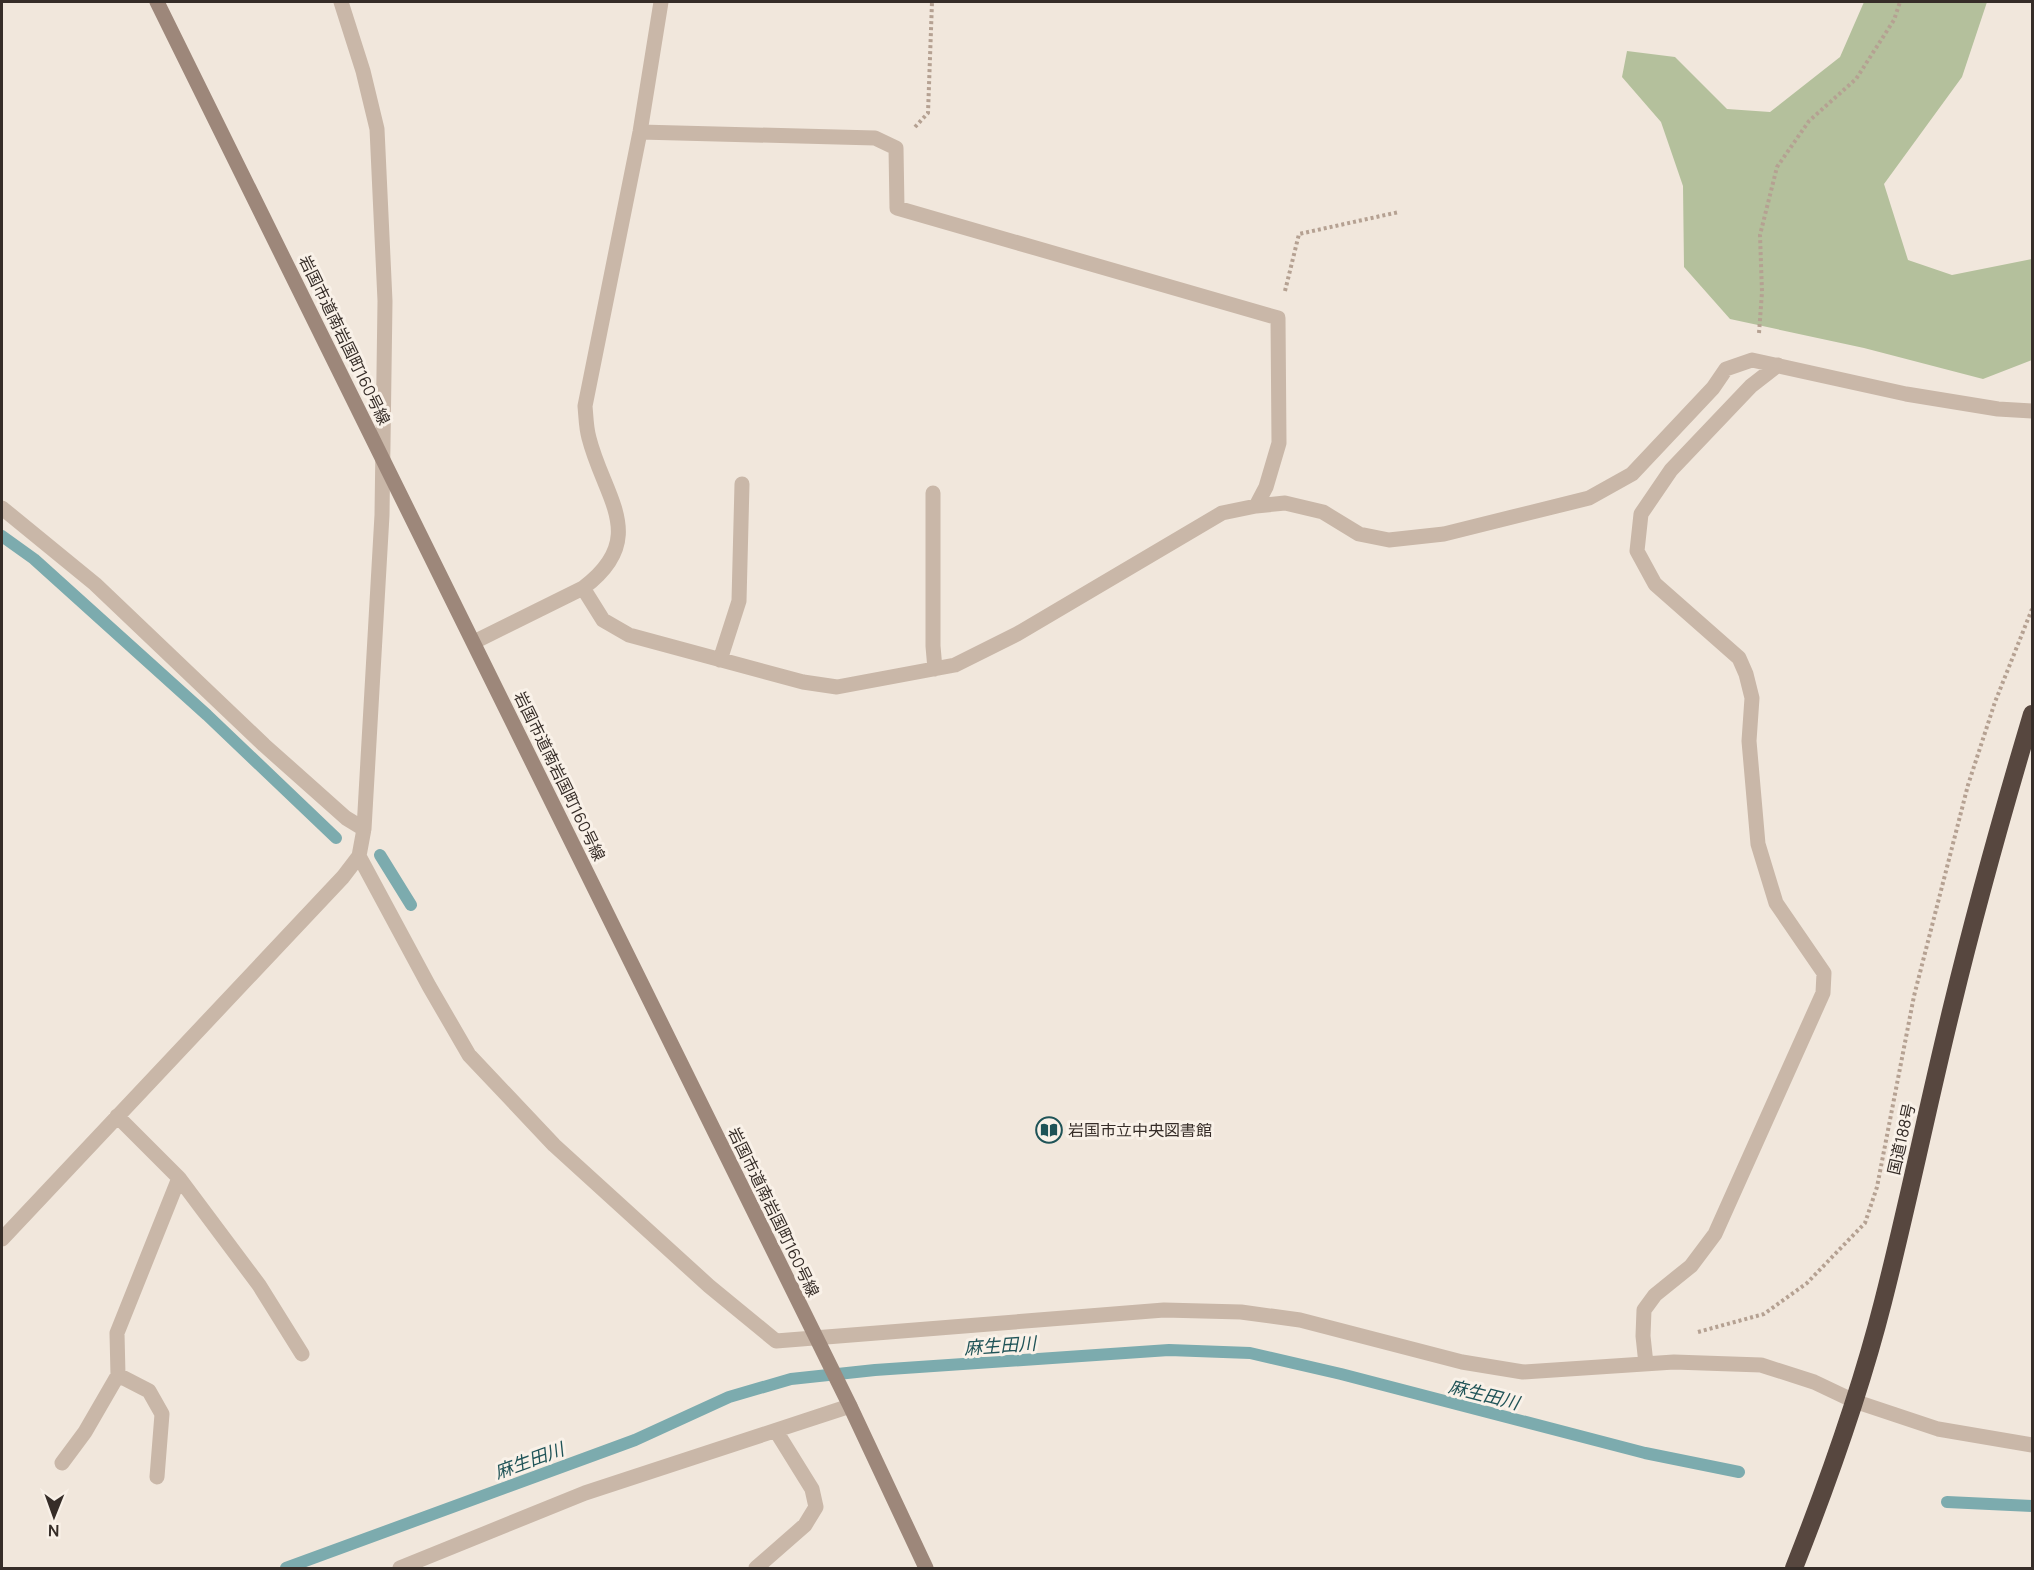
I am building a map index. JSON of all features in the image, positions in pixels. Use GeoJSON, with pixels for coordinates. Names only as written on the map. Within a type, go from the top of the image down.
{"type":"FeatureCollection","features":[{"type":"Feature","properties":{"kind":"highway","name":"国道188号"},"geometry":{"type":"LineString","coordinates":[[1794,1569],[1854,1401],[1882,1304],[1997,829],[2032,714]]}},
{"type":"Feature","properties":{"kind":"street","name":"岩国市道南岩国町160号線"},"geometry":{"type":"LineString","coordinates":[[157,2],[850,1406],[926,1569]]}},
{"type":"Feature","properties":{"kind":"street"},"geometry":{"type":"LineString","coordinates":[[2,1239],[343,877],[359,856],[364,829],[382,515],[385,301],[377,129],[363,71],[341,2]]}},
{"type":"Feature","properties":{"kind":"street"},"geometry":{"type":"LineString","coordinates":[[474,642],[583,588],[599,576],[613,555],[619,530],[615,506],[589,438],[585,405],[640,132],[661,2]]}},
{"type":"Feature","properties":{"kind":"street"},"geometry":{"type":"LineString","coordinates":[[640,132],[875,138],[896,148],[897,208],[1278,318],[1279,443],[1266,487],[1256,506]]}},
{"type":"Feature","properties":{"kind":"street"},"geometry":{"type":"LineString","coordinates":[[583,588],[603,620],[629,635],[803,682],[837,687],[955,665],[1017,634],[1222,513],[1285,503],[1323,512],[1359,534],[1389,540],[1444,534],[1589,498],[1632,474],[1713,388],[1726,369],[1752,360],[1906,394],[1998,409],[2032,411]]}},
{"type":"Feature","properties":{"kind":"street"},"geometry":{"type":"LineString","coordinates":[[1646,1364],[1643,1336],[1644,1310],[1655,1295],[1691,1266],[1715,1234],[1823,993],[1824,973],[1776,903],[1758,844],[1749,741],[1752,698],[1746,674],[1739,658],[1655,584],[1637,551],[1641,514],[1671,470],[1751,386],[1778,365]]}},
{"type":"Feature","properties":{"kind":"street"},"geometry":{"type":"LineString","coordinates":[[720,660],[739,601],[742,484]]}},
{"type":"Feature","properties":{"kind":"street"},"geometry":{"type":"LineString","coordinates":[[933,493],[935,669]]}},
{"type":"Feature","properties":{"kind":"street"},"geometry":{"type":"LineString","coordinates":[[2,508],[95,584],[264,745],[346,818],[364,829]]}},
{"type":"Feature","properties":{"kind":"street"},"geometry":{"type":"LineString","coordinates":[[359,856],[469,1055],[554,1145],[709,1286],[776,1341],[880,1335],[1164,1310],[1241,1312],[1300,1320],[1462,1362],[1523,1372],[1674,1362],[1761,1365],[1814,1382],[1854,1401],[1938,1429],[2032,1445]]}},
{"type":"Feature","properties":{"kind":"street"},"geometry":{"type":"LineString","coordinates":[[117,1116],[179,1178],[259,1284],[302,1354]]}},
{"type":"Feature","properties":{"kind":"street"},"geometry":{"type":"LineString","coordinates":[[62,1463],[85,1432],[118,1374],[117,1333],[179,1178]]}},
{"type":"Feature","properties":{"kind":"street"},"geometry":{"type":"LineString","coordinates":[[118,1374],[149,1391],[162,1414],[157,1477]]}},
{"type":"Feature","properties":{"kind":"street"},"geometry":{"type":"LineString","coordinates":[[400,1569],[585,1493],[850,1406]]}},
{"type":"Feature","properties":{"kind":"street"},"geometry":{"type":"LineString","coordinates":[[756,1569],[805,1525],[816,1508],[812,1488],[776,1431]]}},
{"type":"Feature","properties":{"kind":"path"},"geometry":{"type":"LineString","coordinates":[[896,148],[928,113],[932,2]]}},
{"type":"Feature","properties":{"kind":"path"},"geometry":{"type":"LineString","coordinates":[[1752,360],[1759,333],[1762,292],[1760,235],[1777,167],[1809,120],[1856,80],[1894,20],[1900,2]]}},
{"type":"Feature","properties":{"kind":"path"},"geometry":{"type":"LineString","coordinates":[[1278,318],[1299,234],[1399,212]]}},
{"type":"Feature","properties":{"kind":"path"},"geometry":{"type":"LineString","coordinates":[[1643,1336],[1688,1334],[1764,1314],[1806,1282],[1865,1223],[1877,1186],[1914,996],[1968,785],[1995,702],[2032,609]]}},
{"type":"Feature","properties":{"kind":"green space"},"geometry":{"type":"Polygon","coordinates":[[[1864,2],[1987,2],[1962,77],[1884,184],[1908,260],[1952,275],[2032,259],[2032,360],[1983,379],[1864,348],[1730,319],[1684,267],[1683,186],[1661,122],[1622,77],[1627,51],[1675,57],[1727,109],[1770,112],[1840,57],[1864,2]]]}},
{"type":"Feature","properties":{"kind":"waterway"},"geometry":{"type":"LineString","coordinates":[[2,536],[34,559],[207,715],[336,838]]}},
{"type":"Feature","properties":{"kind":"waterway"},"geometry":{"type":"LineString","coordinates":[[380,855],[411,905]]}},
{"type":"Feature","properties":{"kind":"waterway","name":"麻生田川"},"geometry":{"type":"LineString","coordinates":[[286,1568],[635,1440],[729,1397],[791,1379],[875,1370],[1169,1350],[1250,1353],[1341,1374],[1645,1453],[1739,1472]]}},
{"type":"Feature","properties":{"kind":"waterway","name":"麻生田川"},"geometry":{"type":"LineString","coordinates":[[1947,1502],[2032,1506]]}},
{"type":"Feature","properties":{"kind":"place","name":"岩国市立中央図書館"},"geometry":{"type":"Point","coordinates":[1049,1130]}}]}
